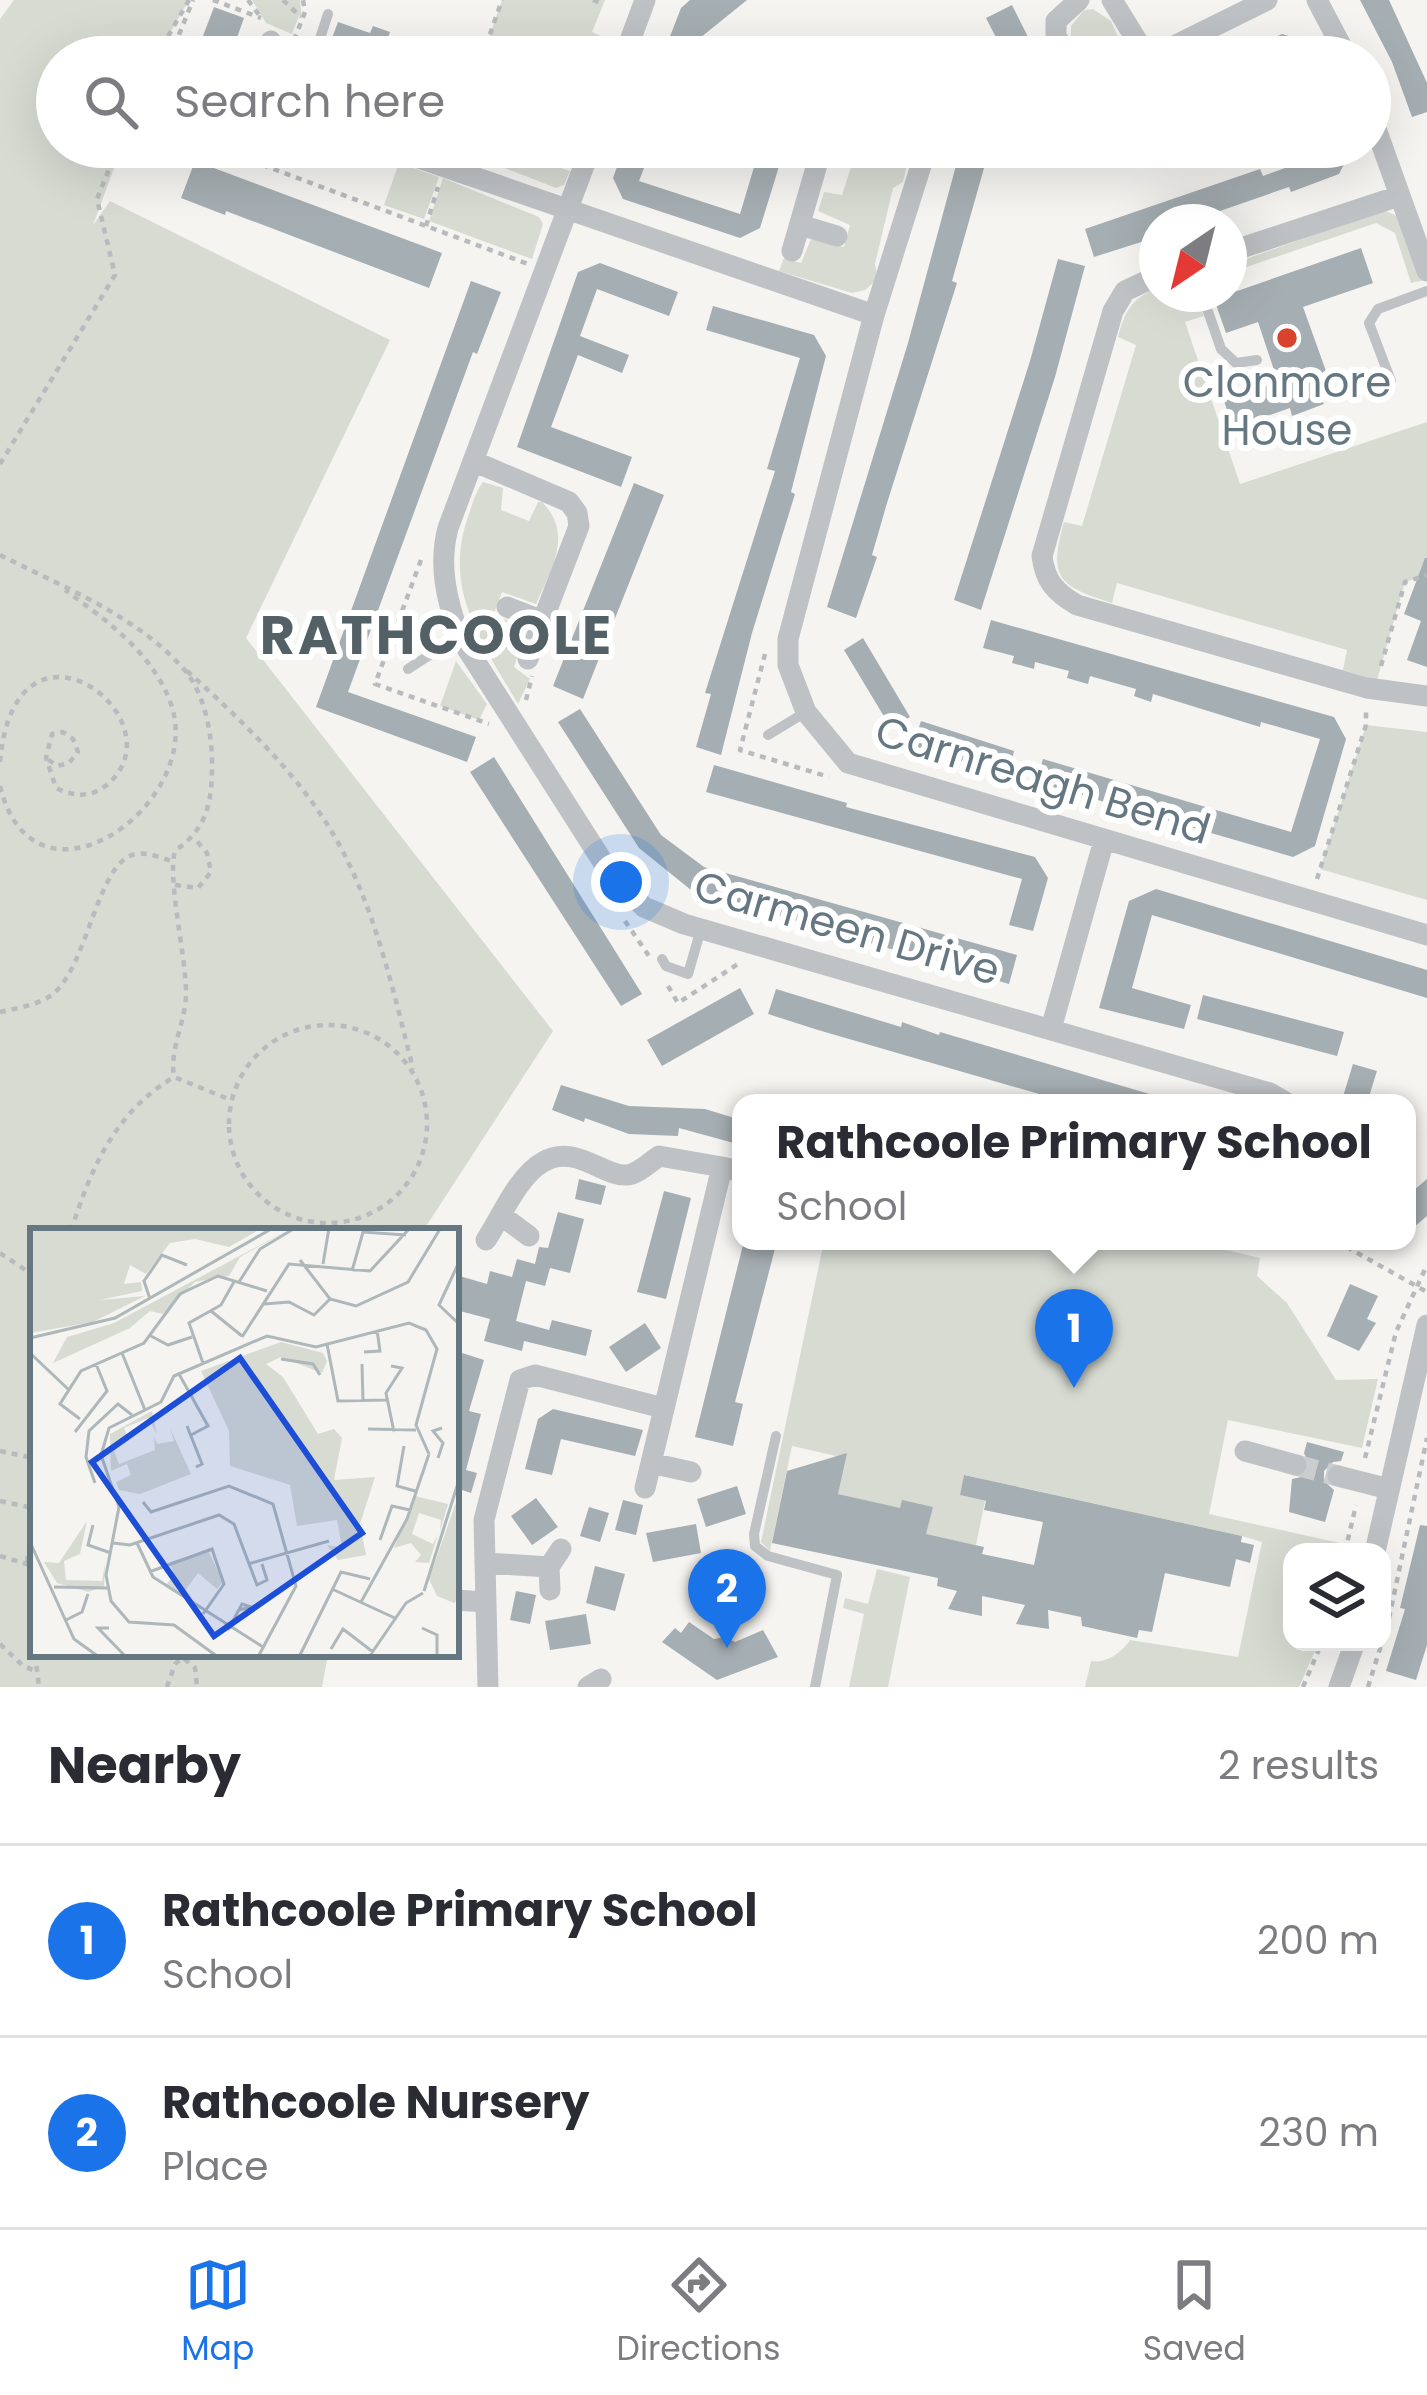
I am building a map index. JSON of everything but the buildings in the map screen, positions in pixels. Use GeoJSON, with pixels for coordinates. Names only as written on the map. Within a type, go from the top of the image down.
{"type":"FeatureCollection","features":[{"type":"Feature","properties":{"kind":"street"},"geometry":{"type":"LineString","coordinates":[[632,36],[645,0]]}},
{"type":"Feature","properties":{"kind":"street"},"geometry":{"type":"LineString","coordinates":[[1055,36],[1056,21],[1079,0]]}},
{"type":"Feature","properties":{"kind":"street"},"geometry":{"type":"LineString","coordinates":[[1112,0],[1135,36]]}},
{"type":"Feature","properties":{"kind":"street"},"geometry":{"type":"LineString","coordinates":[[1192,36],[1267,0]]}},
{"type":"Feature","properties":{"kind":"street"},"geometry":{"type":"LineString","coordinates":[[1317,0],[1336,36]]}},
{"type":"Feature","properties":{"kind":"street"},"geometry":{"type":"LineString","coordinates":[[445,168],[874,315]]}},
{"type":"Feature","properties":{"kind":"street","name":"Carmeen Drive"},"geometry":{"type":"LineString","coordinates":[[583,168],[443,546],[444,592],[459,636],[610,873],[644,907],[701,928],[1272,1094]]}},
{"type":"Feature","properties":{"kind":"street"},"geometry":{"type":"LineString","coordinates":[[792,251],[816,168]]}},
{"type":"Feature","properties":{"kind":"street","name":"Carnreagh Bend"},"geometry":{"type":"LineString","coordinates":[[920,168],[874,315],[792,613],[788,665],[806,712],[848,763],[1427,935]]}},
{"type":"Feature","properties":{"kind":"street"},"geometry":{"type":"LineString","coordinates":[[1389,168],[1427,271]]}},
{"type":"Feature","properties":{"kind":"street"},"geometry":{"type":"LineString","coordinates":[[1247,246],[1399,196]]}},
{"type":"Feature","properties":{"kind":"street"},"geometry":{"type":"LineString","coordinates":[[800,225],[837,236]]}},
{"type":"Feature","properties":{"kind":"street"},"geometry":{"type":"LineString","coordinates":[[1139,284],[1125,291],[1113,311],[1042,556],[1044,575],[1058,593],[1077,605],[1371,688],[1427,696]]}},
{"type":"Feature","properties":{"kind":"street"},"geometry":{"type":"LineString","coordinates":[[473,461],[568,502],[577,513],[579,526],[528,659]]}},
{"type":"Feature","properties":{"kind":"street"},"geometry":{"type":"LineString","coordinates":[[507,607],[543,621]]}},
{"type":"Feature","properties":{"kind":"street"},"geometry":{"type":"LineString","coordinates":[[1051,1029],[1104,840]]}},
{"type":"Feature","properties":{"kind":"street"},"geometry":{"type":"LineString","coordinates":[[486,1240],[524,1179],[542,1162],[560,1156],[597,1162],[621,1176],[631,1175],[659,1156],[732,1170],[663,1408],[645,1488]]}},
{"type":"Feature","properties":{"kind":"street"},"geometry":{"type":"LineString","coordinates":[[502,1216],[530,1235]]}},
{"type":"Feature","properties":{"kind":"street"},"geometry":{"type":"LineString","coordinates":[[1377,1543],[1427,1325]]}},
{"type":"Feature","properties":{"kind":"street"},"geometry":{"type":"LineString","coordinates":[[488,1687],[484,1520],[520,1380],[535,1375],[663,1408]]}},
{"type":"Feature","properties":{"kind":"street"},"geometry":{"type":"LineString","coordinates":[[1245,1451],[1296,1465]]}},
{"type":"Feature","properties":{"kind":"street"},"geometry":{"type":"LineString","coordinates":[[651,1463],[691,1472]]}},
{"type":"Feature","properties":{"kind":"street"},"geometry":{"type":"LineString","coordinates":[[1338,1476],[1389,1489]]}},
{"type":"Feature","properties":{"kind":"street"},"geometry":{"type":"LineString","coordinates":[[487,1563],[553,1569]]}},
{"type":"Feature","properties":{"kind":"street"},"geometry":{"type":"LineString","coordinates":[[459,1600],[484,1602]]}},
{"type":"Feature","properties":{"kind":"street"},"geometry":{"type":"LineString","coordinates":[[1339,1687],[1352,1651]]}},
{"type":"Feature","properties":{"kind":"lane"},"geometry":{"type":"LineString","coordinates":[[321,36],[328,14]]}},
{"type":"Feature","properties":{"kind":"lane"},"geometry":{"type":"LineString","coordinates":[[1390,381],[1369,322],[1378,309],[1427,291]]}},
{"type":"Feature","properties":{"kind":"lane"},"geometry":{"type":"LineString","coordinates":[[1209,312],[1225,354],[1236,363],[1257,360]]}},
{"type":"Feature","properties":{"kind":"lane"},"geometry":{"type":"LineString","coordinates":[[408,669],[459,636]]}},
{"type":"Feature","properties":{"kind":"lane"},"geometry":{"type":"LineString","coordinates":[[768,735],[806,712]]}},
{"type":"Feature","properties":{"kind":"lane"},"geometry":{"type":"LineString","coordinates":[[662,959],[666,966],[688,974],[701,928]]}},
{"type":"Feature","properties":{"kind":"lane"},"geometry":{"type":"LineString","coordinates":[[776,1436],[755,1546],[768,1556],[837,1575],[815,1687]]}},
{"type":"Feature","properties":{"kind":"path"},"geometry":{"type":"LineString","coordinates":[[169,36],[191,0]]}},
{"type":"Feature","properties":{"kind":"path"},"geometry":{"type":"LineString","coordinates":[[178,36],[191,0]]}},
{"type":"Feature","properties":{"kind":"path"},"geometry":{"type":"LineString","coordinates":[[213,0],[265,35]]}},
{"type":"Feature","properties":{"kind":"path"},"geometry":{"type":"LineString","coordinates":[[248,0],[265,35]]}},
{"type":"Feature","properties":{"kind":"path"},"geometry":{"type":"LineString","coordinates":[[283,0],[302,18]]}},
{"type":"Feature","properties":{"kind":"path"},"geometry":{"type":"LineString","coordinates":[[296,36],[303,0]]}},
{"type":"Feature","properties":{"kind":"path"},"geometry":{"type":"LineString","coordinates":[[489,36],[502,0]]}},
{"type":"Feature","properties":{"kind":"path"},"geometry":{"type":"LineString","coordinates":[[593,0],[603,4]]}},
{"type":"Feature","properties":{"kind":"path"},"geometry":{"type":"LineString","coordinates":[[0,464],[115,275],[97,199],[110,168]]}},
{"type":"Feature","properties":{"kind":"path"},"geometry":{"type":"LineString","coordinates":[[271,168],[544,271]]}},
{"type":"Feature","properties":{"kind":"path"},"geometry":{"type":"LineString","coordinates":[[0,554],[144,635],[238,717],[328,825],[350,867],[424,1097],[426,1144],[406,1187],[368,1216],[322,1224],[281,1211],[262,1197],[248,1179],[227,1121],[231,1100],[252,1058],[291,1031],[338,1024],[361,1030],[400,1056],[415,1075]]}},
{"type":"Feature","properties":{"kind":"path"},"geometry":{"type":"LineString","coordinates":[[1311,902],[1405,582],[1427,575]]}},
{"type":"Feature","properties":{"kind":"path"},"geometry":{"type":"LineString","coordinates":[[0,786],[7,814],[28,838],[50,848],[85,850],[122,830],[152,800],[176,741],[171,704],[143,656],[106,620],[51,580]]}},
{"type":"Feature","properties":{"kind":"path"},"geometry":{"type":"LineString","coordinates":[[517,729],[532,680],[528,659]]}},
{"type":"Feature","properties":{"kind":"path"},"geometry":{"type":"LineString","coordinates":[[174,1077],[172,1064],[186,1000],[186,953],[172,861],[175,851],[195,839],[204,822],[212,786],[213,747],[204,710],[184,669]]}},
{"type":"Feature","properties":{"kind":"path"},"geometry":{"type":"LineString","coordinates":[[0,762],[2,736],[22,694],[46,677],[72,675],[101,692],[124,725],[124,762],[111,782],[94,793],[73,796],[56,788],[46,758],[52,734],[63,732],[73,739],[77,752],[69,763],[57,766],[46,758]]}},
{"type":"Feature","properties":{"kind":"path"},"geometry":{"type":"LineString","coordinates":[[175,885],[199,888],[211,872],[207,853],[195,839]]}},
{"type":"Feature","properties":{"kind":"path"},"geometry":{"type":"LineString","coordinates":[[0,1012],[52,996],[71,974],[118,862],[134,853],[172,861]]}},
{"type":"Feature","properties":{"kind":"path"},"geometry":{"type":"LineString","coordinates":[[174,1077],[231,1100]]}},
{"type":"Feature","properties":{"kind":"path"},"geometry":{"type":"LineString","coordinates":[[72,1228],[95,1163],[115,1130],[146,1094],[174,1077]]}},
{"type":"Feature","properties":{"kind":"path"},"geometry":{"type":"LineString","coordinates":[[318,1228],[322,1224]]}},
{"type":"Feature","properties":{"kind":"path"},"geometry":{"type":"LineString","coordinates":[[1353,1250],[1427,1292]]}},
{"type":"Feature","properties":{"kind":"path"},"geometry":{"type":"LineString","coordinates":[[0,1253],[30,1273]]}},
{"type":"Feature","properties":{"kind":"path"},"geometry":{"type":"LineString","coordinates":[[1347,1543],[1379,1390],[1396,1332],[1427,1265]]}},
{"type":"Feature","properties":{"kind":"path"},"geometry":{"type":"LineString","coordinates":[[1368,1687],[1388,1623],[1427,1438]]}},
{"type":"Feature","properties":{"kind":"path"},"geometry":{"type":"LineString","coordinates":[[0,1451],[30,1457]]}},
{"type":"Feature","properties":{"kind":"path"},"geometry":{"type":"LineString","coordinates":[[0,1501],[30,1507]]}},
{"type":"Feature","properties":{"kind":"path"},"geometry":{"type":"LineString","coordinates":[[0,1556],[30,1564]]}},
{"type":"Feature","properties":{"kind":"path"},"geometry":{"type":"LineString","coordinates":[[0,1643],[35,1672]]}},
{"type":"Feature","properties":{"kind":"path"},"geometry":{"type":"LineString","coordinates":[[1303,1687],[1318,1651]]}},
{"type":"Feature","properties":{"kind":"path"},"geometry":{"type":"LineString","coordinates":[[35,1657],[39,1687]]}},
{"type":"Feature","properties":{"kind":"path"},"geometry":{"type":"LineString","coordinates":[[167,1687],[175,1664],[183,1658],[195,1668],[197,1687]]}},
{"type":"Feature","properties":{"kind":"shaded area"},"geometry":{"type":"Polygon","coordinates":[[[14,0],[189,0],[168,36],[36,36],[36,168],[114,168],[93,225],[110,201],[390,340],[246,638],[553,1031],[425,1228],[30,1228],[30,1657],[327,1657],[322,1687],[0,1687],[0,19],[14,0]]]}},
{"type":"Feature","properties":{"kind":"shaded area"},"geometry":{"type":"Polygon","coordinates":[[[252,0],[300,0],[302,18],[299,16],[292,34],[266,23],[252,0]]]}},
{"type":"Feature","properties":{"kind":"shaded area"},"geometry":{"type":"Polygon","coordinates":[[[502,0],[605,0],[592,32],[601,36],[489,36],[502,0]]]}},
{"type":"Feature","properties":{"kind":"shaded area"},"geometry":{"type":"Polygon","coordinates":[[[1093,9],[1111,21],[1118,36],[1071,36],[1071,26],[1084,10],[1093,9]]]}},
{"type":"Feature","properties":{"kind":"shaded area"},"geometry":{"type":"Polygon","coordinates":[[[397,168],[439,177],[424,219],[384,205],[397,168]]]}},
{"type":"Feature","properties":{"kind":"shaded area"},"geometry":{"type":"Polygon","coordinates":[[[505,168],[570,171],[564,185],[556,188],[505,168]]]}},
{"type":"Feature","properties":{"kind":"shaded area"},"geometry":{"type":"Polygon","coordinates":[[[851,168],[906,168],[903,182],[893,188],[875,264],[878,279],[852,293],[779,271],[784,258],[801,263],[811,239],[844,247],[850,225],[818,211],[824,192],[842,195],[851,168]]]}},
{"type":"Feature","properties":{"kind":"shaded area"},"geometry":{"type":"Polygon","coordinates":[[[443,178],[539,217],[543,224],[532,259],[429,221],[443,178]]]}},
{"type":"Feature","properties":{"kind":"shaded area"},"geometry":{"type":"Polygon","coordinates":[[[1384,210],[1403,219],[1425,280],[1411,283],[1395,233],[1376,223],[1247,267],[1247,259],[1384,210]]]}},
{"type":"Feature","properties":{"kind":"shaded area"},"geometry":{"type":"Polygon","coordinates":[[[1139,298],[1139,312],[1202,312],[1204,316],[1185,322],[1240,484],[1427,422],[1427,575],[1405,582],[1377,680],[1343,670],[1347,650],[1117,583],[1112,603],[1079,591],[1062,577],[1057,556],[1064,522],[1082,526],[1136,345],[1118,337],[1139,298]]]}},
{"type":"Feature","properties":{"kind":"shaded area"},"geometry":{"type":"Polygon","coordinates":[[[483,482],[503,488],[501,510],[529,521],[542,502],[557,527],[557,552],[536,604],[502,592],[494,613],[526,631],[514,667],[530,679],[518,704],[480,638],[463,592],[461,544],[483,482]]]}},
{"type":"Feature","properties":{"kind":"shaded area"},"geometry":{"type":"Polygon","coordinates":[[[456,661],[487,704],[479,720],[440,706],[456,661]]]}},
{"type":"Feature","properties":{"kind":"shaded area"},"geometry":{"type":"Polygon","coordinates":[[[1366,725],[1427,732],[1427,900],[1320,869],[1366,725]]]}},
{"type":"Feature","properties":{"kind":"shaded area"},"geometry":{"type":"Polygon","coordinates":[[[822,1250],[1227,1250],[1260,1258],[1257,1276],[1287,1303],[1336,1380],[1378,1379],[1362,1448],[1228,1420],[1209,1514],[1340,1543],[1283,1543],[1283,1651],[1315,1651],[1299,1687],[1085,1687],[1091,1661],[1113,1656],[1130,1640],[1238,1657],[1262,1542],[1242,1536],[965,1475],[960,1495],[985,1501],[976,1545],[947,1539],[908,1563],[930,1516],[838,1494],[845,1458],[792,1446],[770,1551],[761,1542],[822,1250]]]}},
{"type":"Feature","properties":{"kind":"shaded area"},"geometry":{"type":"Polygon","coordinates":[[[877,1569],[910,1577],[888,1687],[849,1687],[864,1614],[843,1608],[845,1598],[868,1604],[877,1569]]]}},
{"type":"Feature","properties":{"kind":"tunnel"},"geometry":{"type":"LineString","coordinates":[[1296,1465],[1338,1476]]}},
{"type":"Feature","properties":{"kind":"place","name":"Clonmore House"},"geometry":{"type":"Point","coordinates":[1287,338]}},
{"type":"Feature","properties":{"kind":"place","name":"Rathcoole Primary School"},"geometry":{"type":"Point","coordinates":[1074,1388]}},
{"type":"Feature","properties":{"kind":"place","name":"Rathcoole Nursery"},"geometry":{"type":"Point","coordinates":[727,1648]}},
{"type":"Feature","properties":{"kind":"district","name":"RATHCOOLE"},"geometry":{"type":"Point","coordinates":[437,635]}}]}
